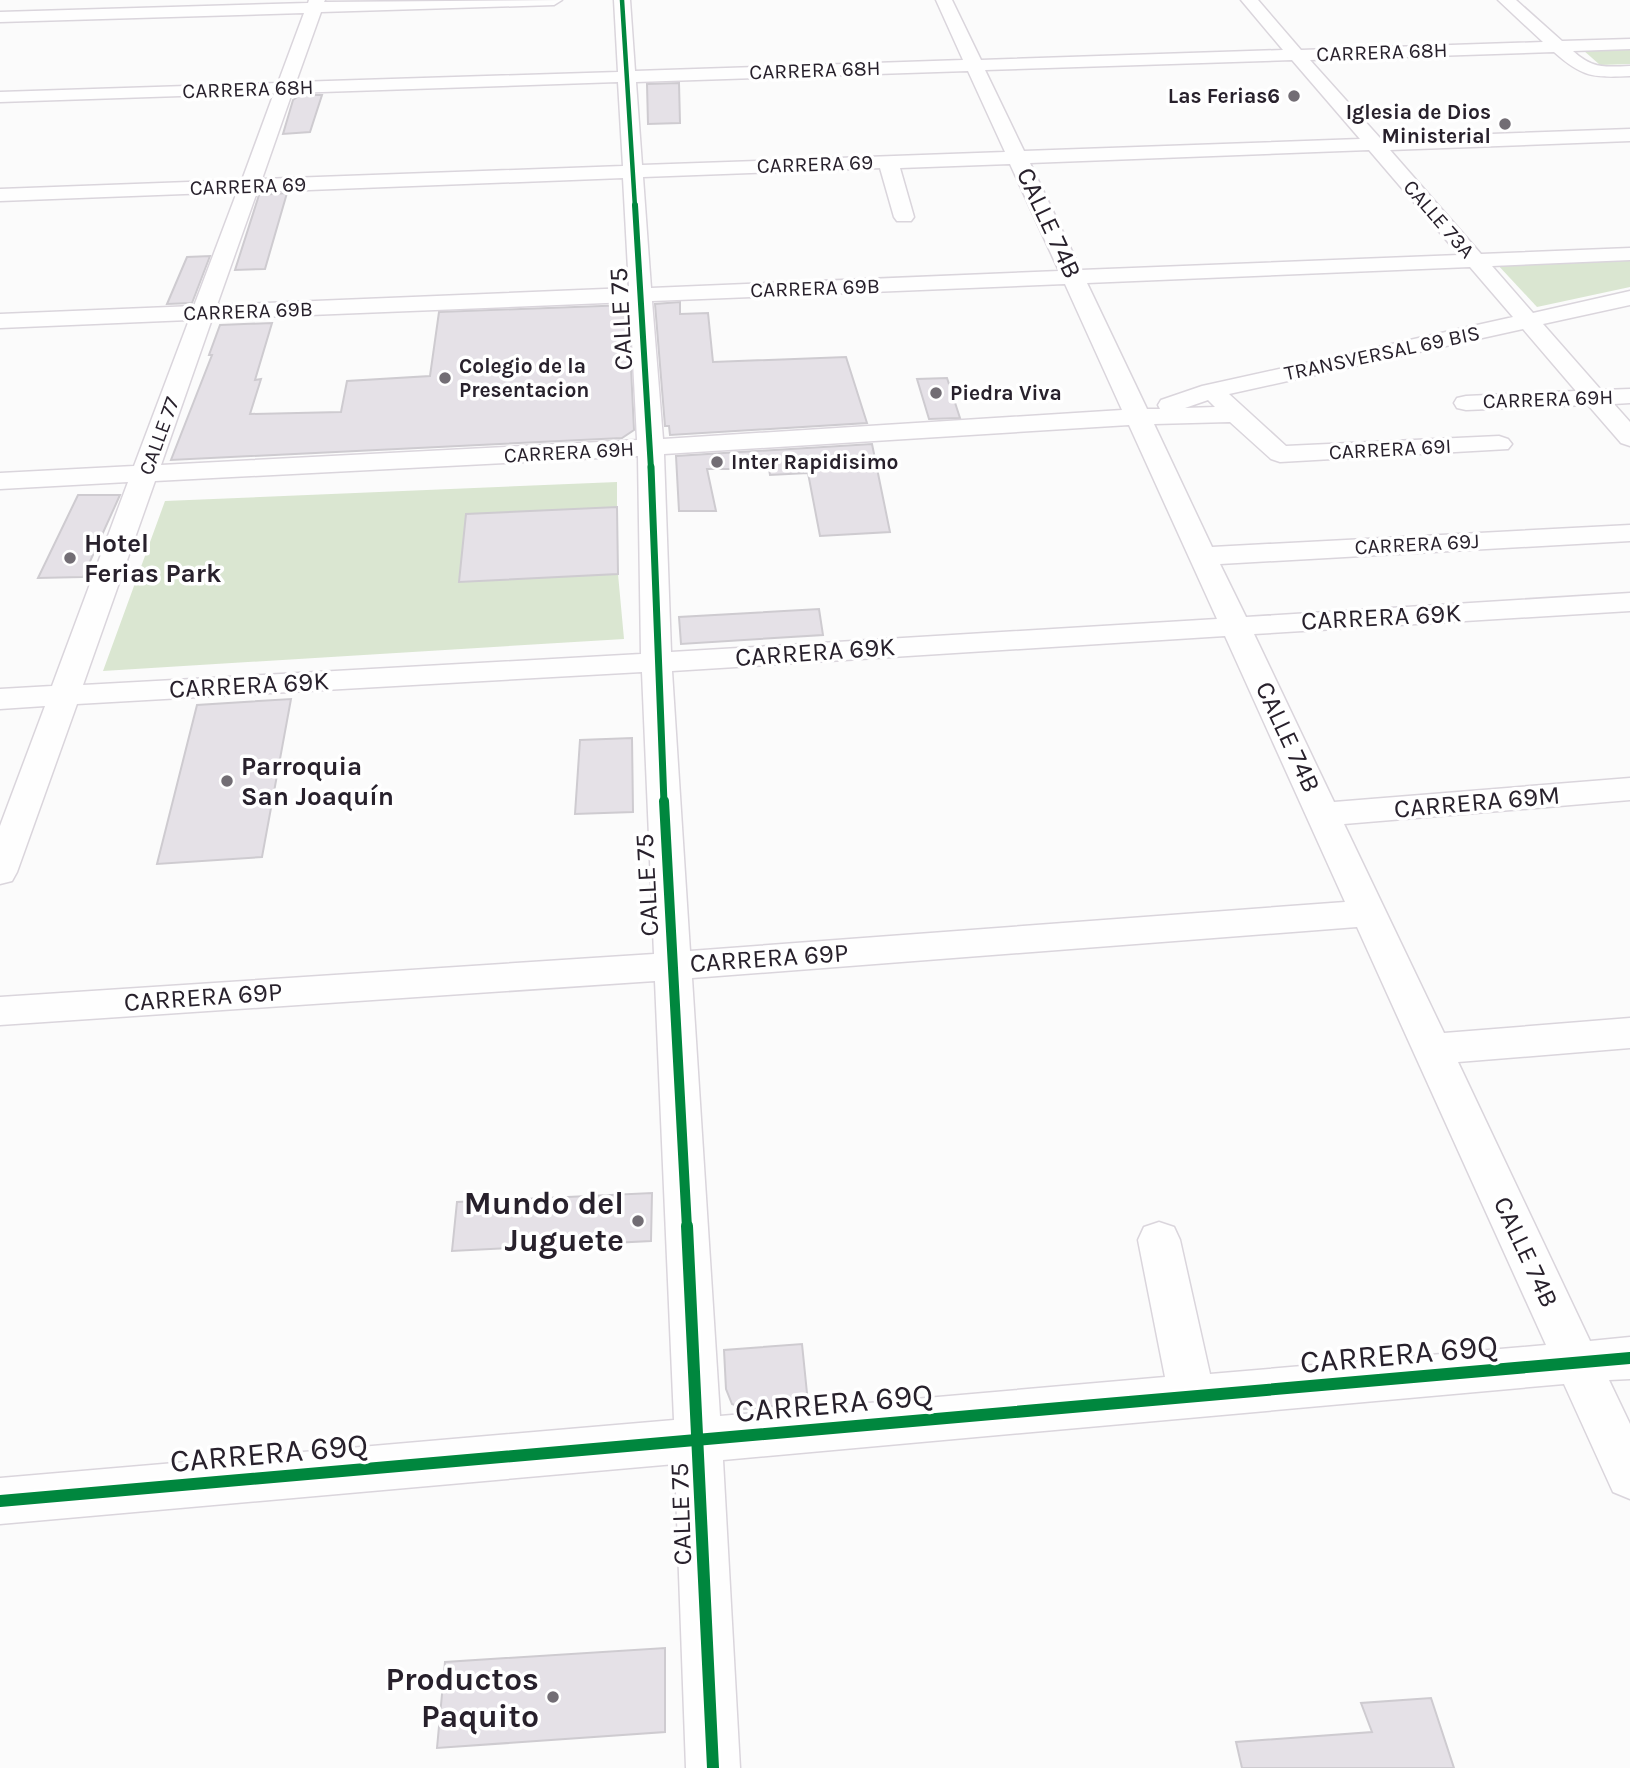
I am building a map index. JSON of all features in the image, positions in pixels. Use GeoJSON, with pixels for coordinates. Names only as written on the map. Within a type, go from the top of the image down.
{"type":"FeatureCollection","features":[{"type":"Feature","properties":{"kind":"street"},"geometry":{"type":"LineString","coordinates":[[0,17],[316,4],[554,0]]}},
{"type":"Feature","properties":{"kind":"street","name":"CALLE 75"},"geometry":{"type":"LineString","coordinates":[[622,0],[650,448],[656,663],[713,1768]]}},
{"type":"Feature","properties":{"kind":"street","name":"CALLE 74B"},"geometry":{"type":"LineString","coordinates":[[944,0],[1630,1476]]}},
{"type":"Feature","properties":{"kind":"street","name":"CALLE 73A"},"geometry":{"type":"LineString","coordinates":[[1249,0],[1630,438]]}},
{"type":"Feature","properties":{"kind":"street"},"geometry":{"type":"LineString","coordinates":[[1506,0],[1556,46],[1588,70],[1630,71]]}},
{"type":"Feature","properties":{"kind":"street","name":"CALLE 77"},"geometry":{"type":"LineString","coordinates":[[0,872],[316,4]]}},
{"type":"Feature","properties":{"kind":"street","name":"CARRERA 68H"},"geometry":{"type":"LineString","coordinates":[[0,97],[1630,44]]}},
{"type":"Feature","properties":{"kind":"street","name":"CARRERA 69"},"geometry":{"type":"LineString","coordinates":[[0,195],[1630,135]]}},
{"type":"Feature","properties":{"kind":"street"},"geometry":{"type":"LineString","coordinates":[[888,162],[904,216]]}},
{"type":"Feature","properties":{"kind":"street","name":"CARRERA 69B"},"geometry":{"type":"LineString","coordinates":[[0,321],[1630,254]]}},
{"type":"Feature","properties":{"kind":"street","name":"TRANSVERSAL 69 BIS"},"geometry":{"type":"LineString","coordinates":[[1137,417],[1211,391],[1630,298]]}},
{"type":"Feature","properties":{"kind":"street"},"geometry":{"type":"LineString","coordinates":[[1211,391],[1236,414]]}},
{"type":"Feature","properties":{"kind":"street","name":"CARRERA 69H"},"geometry":{"type":"LineString","coordinates":[[1499,443],[1466,403],[1630,396]]}},
{"type":"Feature","properties":{"kind":"street"},"geometry":{"type":"LineString","coordinates":[[1137,417],[1236,414]]}},
{"type":"Feature","properties":{"kind":"street","name":"CARRERA 69I"},"geometry":{"type":"LineString","coordinates":[[1236,414],[1280,454],[1499,443]]}},
{"type":"Feature","properties":{"kind":"street","name":"CARRERA 69H"},"geometry":{"type":"LineString","coordinates":[[0,481],[650,448],[1137,417]]}},
{"type":"Feature","properties":{"kind":"street","name":"CARRERA 69J"},"geometry":{"type":"LineString","coordinates":[[1204,556],[1630,533]]}},
{"type":"Feature","properties":{"kind":"street","name":"CARRERA 69K"},"geometry":{"type":"LineString","coordinates":[[0,699],[656,663],[1630,602]]}},
{"type":"Feature","properties":{"kind":"street","name":"CARRERA 69M"},"geometry":{"type":"LineString","coordinates":[[1324,814],[1630,789]]}},
{"type":"Feature","properties":{"kind":"street","name":"CARRERA 69P"},"geometry":{"type":"LineString","coordinates":[[0,1011],[673,965],[1370,913]]}},
{"type":"Feature","properties":{"kind":"street"},"geometry":{"type":"LineString","coordinates":[[1433,1049],[1630,1033]]}},
{"type":"Feature","properties":{"kind":"street"},"geometry":{"type":"LineString","coordinates":[[1159,1240],[1192,1397]]}},
{"type":"Feature","properties":{"kind":"street","name":"CARRERA 69Q"},"geometry":{"type":"LineString","coordinates":[[0,1501],[1630,1358]]}},
{"type":"Feature","properties":{"kind":"green space"},"geometry":{"type":"Polygon","coordinates":[[[1630,49],[1630,64],[1600,65],[1583,50],[1630,49]]]}},
{"type":"Feature","properties":{"kind":"green space"},"geometry":{"type":"Polygon","coordinates":[[[1630,258],[1630,287],[1537,307],[1496,263],[1630,258]]]}},
{"type":"Feature","properties":{"kind":"green space"},"geometry":{"type":"Polygon","coordinates":[[[617,482],[617,507],[466,514],[459,581],[618,574],[624,639],[103,671],[165,501],[617,482]]]}},
{"type":"Feature","properties":{"kind":"building"},"geometry":{"type":"Polygon","coordinates":[[[679,83],[680,123],[648,124],[647,84],[679,83]]]}},
{"type":"Feature","properties":{"kind":"building"},"geometry":{"type":"Polygon","coordinates":[[[300,95],[322,95],[310,132],[283,134],[293,100],[300,95]]]}},
{"type":"Feature","properties":{"kind":"building"},"geometry":{"type":"Polygon","coordinates":[[[287,193],[265,269],[235,270],[259,195],[287,193]]]}},
{"type":"Feature","properties":{"kind":"building"},"geometry":{"type":"Polygon","coordinates":[[[210,256],[192,303],[167,304],[187,257],[210,256]]]}},
{"type":"Feature","properties":{"kind":"building"},"geometry":{"type":"Polygon","coordinates":[[[680,302],[680,314],[708,313],[713,362],[846,357],[867,423],[670,435],[669,426],[665,426],[655,304],[680,302]]]}},
{"type":"Feature","properties":{"kind":"building"},"geometry":{"type":"Polygon","coordinates":[[[628,305],[634,430],[622,438],[171,460],[212,355],[209,355],[220,325],[272,323],[255,380],[261,379],[250,414],[341,412],[347,381],[430,376],[439,312],[628,305]]]}},
{"type":"Feature","properties":{"kind":"building","name":"Piedra Viva"},"geometry":{"type":"Polygon","coordinates":[[[947,378],[960,418],[929,419],[917,379],[947,378]]]}},
{"type":"Feature","properties":{"kind":"building"},"geometry":{"type":"Polygon","coordinates":[[[872,444],[890,532],[820,536],[808,473],[770,475],[769,469],[707,469],[716,511],[679,511],[676,456],[872,444]]]}},
{"type":"Feature","properties":{"kind":"building"},"geometry":{"type":"Polygon","coordinates":[[[78,495],[120,495],[83,577],[38,578],[78,495]]]}},
{"type":"Feature","properties":{"kind":"building"},"geometry":{"type":"Polygon","coordinates":[[[617,507],[618,574],[459,582],[466,514],[617,507]]]}},
{"type":"Feature","properties":{"kind":"building"},"geometry":{"type":"Polygon","coordinates":[[[819,609],[823,635],[681,644],[679,617],[819,609]]]}},
{"type":"Feature","properties":{"kind":"building","name":"Parroquia San Joaquín"},"geometry":{"type":"Polygon","coordinates":[[[291,699],[262,857],[157,864],[197,705],[291,699]]]}},
{"type":"Feature","properties":{"kind":"building"},"geometry":{"type":"Polygon","coordinates":[[[632,738],[633,812],[575,814],[580,740],[632,738]]]}},
{"type":"Feature","properties":{"kind":"building"},"geometry":{"type":"Polygon","coordinates":[[[652,1193],[651,1241],[452,1251],[457,1202],[652,1193]]]}},
{"type":"Feature","properties":{"kind":"building"},"geometry":{"type":"Polygon","coordinates":[[[802,1344],[808,1403],[744,1409],[732,1404],[726,1389],[724,1350],[802,1344]]]}},
{"type":"Feature","properties":{"kind":"building","name":"Productos Paquito"},"geometry":{"type":"Polygon","coordinates":[[[665,1648],[665,1732],[437,1748],[445,1662],[665,1648]]]}},
{"type":"Feature","properties":{"kind":"building"},"geometry":{"type":"Polygon","coordinates":[[[1431,1698],[1454,1768],[1242,1768],[1236,1742],[1372,1732],[1361,1703],[1431,1698]]]}},
{"type":"Feature","properties":{"kind":"cycle path"},"geometry":{"type":"LineString","coordinates":[[622,0],[651,456],[657,677],[713,1768]]}},
{"type":"Feature","properties":{"kind":"cycle path"},"geometry":{"type":"LineString","coordinates":[[0,1501],[1630,1358]]}},
{"type":"Feature","properties":{"kind":"place","name":"Las Ferias6"},"geometry":{"type":"Point","coordinates":[1294,96]}},
{"type":"Feature","properties":{"kind":"place","name":"Iglesia de Dios Ministerial"},"geometry":{"type":"Point","coordinates":[1505,124]}},
{"type":"Feature","properties":{"kind":"place","name":"Colegio de la Presentacion"},"geometry":{"type":"Point","coordinates":[445,378]}},
{"type":"Feature","properties":{"kind":"place","name":"Piedra Viva"},"geometry":{"type":"Point","coordinates":[936,393]}},
{"type":"Feature","properties":{"kind":"place","name":"Inter Rapidisimo"},"geometry":{"type":"Point","coordinates":[717,462]}},
{"type":"Feature","properties":{"kind":"place","name":"Hotel Ferias Park"},"geometry":{"type":"Point","coordinates":[70,558]}},
{"type":"Feature","properties":{"kind":"place","name":"Parroquia San Joaquín"},"geometry":{"type":"Point","coordinates":[227,781]}},
{"type":"Feature","properties":{"kind":"place","name":"Mundo del Juguete"},"geometry":{"type":"Point","coordinates":[638,1221]}},
{"type":"Feature","properties":{"kind":"place","name":"Productos Paquito"},"geometry":{"type":"Point","coordinates":[553,1697]}}]}
